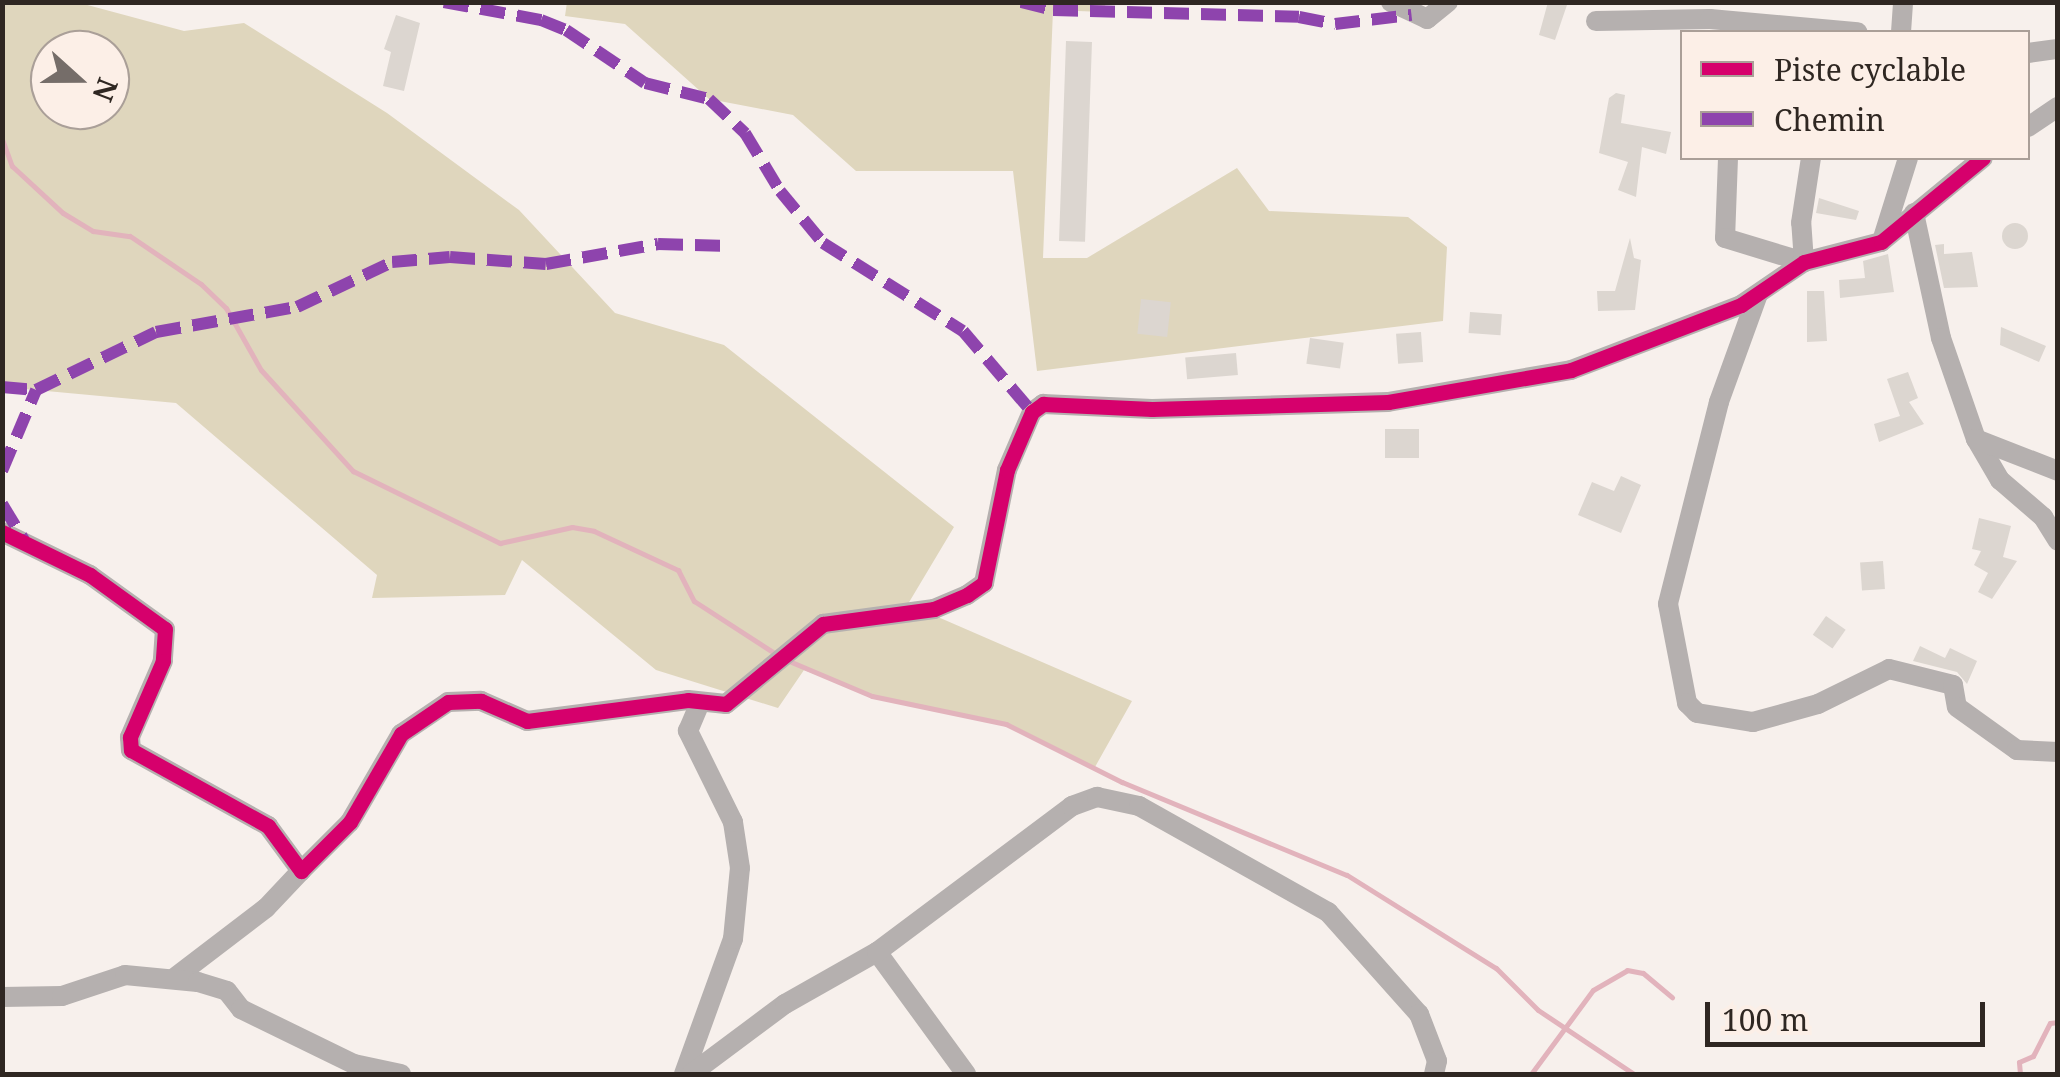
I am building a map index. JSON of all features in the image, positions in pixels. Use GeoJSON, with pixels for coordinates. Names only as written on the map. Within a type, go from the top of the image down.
{"type":"FeatureCollection","features":[{"type":"Feature","properties":{"kind":"street"},"geometry":{"type":"LineString","coordinates":[[1392,2],[1427,19],[1448,2]]}},
{"type":"Feature","properties":{"kind":"street"},"geometry":{"type":"LineString","coordinates":[[1902,2],[1902,30]]}},
{"type":"Feature","properties":{"kind":"street"},"geometry":{"type":"LineString","coordinates":[[1596,21],[1708,11],[1842,30]]}},
{"type":"Feature","properties":{"kind":"street"},"geometry":{"type":"LineString","coordinates":[[2030,53],[2058,49]]}},
{"type":"Feature","properties":{"kind":"street"},"geometry":{"type":"LineString","coordinates":[[2030,126],[2058,107]]}},
{"type":"Feature","properties":{"kind":"street"},"geometry":{"type":"LineString","coordinates":[[1728,160],[1725,238],[1804,262]]}},
{"type":"Feature","properties":{"kind":"street"},"geometry":{"type":"LineString","coordinates":[[1804,262],[1801,222],[1811,160]]}},
{"type":"Feature","properties":{"kind":"street"},"geometry":{"type":"LineString","coordinates":[[1881,242],[1907,160]]}},
{"type":"Feature","properties":{"kind":"street"},"geometry":{"type":"LineString","coordinates":[[173,980],[266,908],[350,822],[401,734],[448,702],[482,700],[527,720],[738,699],[831,620],[934,609],[984,583],[1007,470],[1032,412],[1043,404],[1152,409],[1388,402],[1570,370],[1758,294],[1804,262],[1881,242],[1981,160]]}},
{"type":"Feature","properties":{"kind":"street"},"geometry":{"type":"LineString","coordinates":[[1914,214],[1928,290],[1976,439],[2000,480],[2043,518],[2058,541]]}},
{"type":"Feature","properties":{"kind":"street"},"geometry":{"type":"LineString","coordinates":[[1758,294],[1719,402],[1668,604],[1687,703],[1697,713],[1753,722],[1818,704],[1889,669],[1953,685],[1957,708],[2017,750],[2058,752]]}},
{"type":"Feature","properties":{"kind":"street"},"geometry":{"type":"LineString","coordinates":[[1976,439],[2058,471]]}},
{"type":"Feature","properties":{"kind":"street"},"geometry":{"type":"LineString","coordinates":[[2,532],[90,575],[164,629],[164,661],[130,737],[131,750],[268,826],[300,871]]}},
{"type":"Feature","properties":{"kind":"street"},"geometry":{"type":"LineString","coordinates":[[688,1074],[733,939],[740,868],[733,822],[688,731],[700,703]]}},
{"type":"Feature","properties":{"kind":"street"},"geometry":{"type":"LineString","coordinates":[[688,1074],[742,1032],[877,952],[1072,806],[1097,797],[1125,803],[1328,912],[1419,1014],[1437,1060],[1434,1074]]}},
{"type":"Feature","properties":{"kind":"street"},"geometry":{"type":"LineString","coordinates":[[877,952],[966,1074]]}},
{"type":"Feature","properties":{"kind":"street"},"geometry":{"type":"LineString","coordinates":[[2,997],[62,996],[124,975],[173,980],[227,991],[241,1009],[314,1046],[354,1064],[401,1074]]}},
{"type":"Feature","properties":{"kind":"shaded area"},"geometry":{"type":"Polygon","coordinates":[[[567,2],[1106,3],[1103,12],[1053,10],[1043,258],[1087,258],[1237,168],[1269,211],[1408,217],[1447,247],[1443,321],[1037,371],[1013,171],[856,171],[793,115],[709,99],[625,24],[565,16],[567,2]]]}},
{"type":"Feature","properties":{"kind":"shaded area"},"geometry":{"type":"Polygon","coordinates":[[[3,3],[80,3],[184,31],[244,23],[387,113],[519,210],[615,313],[724,345],[954,527],[908,604],[1132,701],[1095,767],[1006,724],[872,696],[804,670],[778,708],[656,670],[522,560],[505,595],[372,598],[377,575],[176,403],[3,387],[3,3]]]}},
{"type":"Feature","properties":{"kind":"building"},"geometry":{"type":"Polygon","coordinates":[[[1548,2],[1568,2],[1555,40],[1539,35],[1548,2]]]}},
{"type":"Feature","properties":{"kind":"building"},"geometry":{"type":"Polygon","coordinates":[[[396,15],[420,23],[404,91],[383,86],[391,52],[384,49],[396,15]]]}},
{"type":"Feature","properties":{"kind":"building"},"geometry":{"type":"Polygon","coordinates":[[[1066,41],[1092,42],[1085,242],[1059,241],[1066,41]]]}},
{"type":"Feature","properties":{"kind":"building"},"geometry":{"type":"Polygon","coordinates":[[[1616,93],[1625,95],[1621,123],[1671,132],[1666,154],[1642,147],[1636,197],[1618,190],[1628,162],[1599,153],[1609,98],[1616,93]]]}},
{"type":"Feature","properties":{"kind":"building"},"geometry":{"type":"Polygon","coordinates":[[[1819,198],[1859,211],[1856,220],[1816,213],[1819,198]]]}},
{"type":"Feature","properties":{"kind":"building"},"geometry":{"type":"Polygon","coordinates":[[[2015,223],[2024,227],[2028,236],[2024,245],[2015,249],[2006,245],[2002,236],[2006,227],[2015,223]]]}},
{"type":"Feature","properties":{"kind":"building"},"geometry":{"type":"Polygon","coordinates":[[[1630,238],[1634,258],[1641,260],[1635,310],[1598,311],[1597,291],[1615,291],[1630,238]]]}},
{"type":"Feature","properties":{"kind":"building"},"geometry":{"type":"Polygon","coordinates":[[[1944,244],[1944,254],[1972,252],[1978,287],[1944,288],[1935,245],[1944,244]]]}},
{"type":"Feature","properties":{"kind":"building"},"geometry":{"type":"Polygon","coordinates":[[[1888,254],[1894,292],[1840,298],[1839,280],[1865,278],[1863,261],[1888,254]]]}},
{"type":"Feature","properties":{"kind":"building"},"geometry":{"type":"Polygon","coordinates":[[[1807,291],[1824,291],[1827,341],[1807,342],[1807,291]]]}},
{"type":"Feature","properties":{"kind":"building"},"geometry":{"type":"Polygon","coordinates":[[[1141,299],[1171,302],[1167,337],[1137,334],[1141,299]]]}},
{"type":"Feature","properties":{"kind":"building"},"geometry":{"type":"Polygon","coordinates":[[[1470,312],[1502,314],[1500,335],[1469,333],[1470,312]]]}},
{"type":"Feature","properties":{"kind":"building"},"geometry":{"type":"Polygon","coordinates":[[[2001,327],[2046,346],[2039,362],[2000,345],[2001,327]]]}},
{"type":"Feature","properties":{"kind":"building"},"geometry":{"type":"Polygon","coordinates":[[[1421,332],[1423,362],[1398,364],[1396,334],[1421,332]]]}},
{"type":"Feature","properties":{"kind":"building"},"geometry":{"type":"Polygon","coordinates":[[[1310,338],[1344,343],[1340,368],[1306,364],[1310,338]]]}},
{"type":"Feature","properties":{"kind":"building"},"geometry":{"type":"Polygon","coordinates":[[[1236,353],[1238,375],[1187,379],[1185,357],[1236,353]]]}},
{"type":"Feature","properties":{"kind":"building"},"geometry":{"type":"Polygon","coordinates":[[[1908,372],[1918,398],[1909,402],[1924,424],[1879,442],[1874,424],[1900,416],[1887,379],[1908,372]]]}},
{"type":"Feature","properties":{"kind":"building"},"geometry":{"type":"Polygon","coordinates":[[[1385,429],[1419,429],[1419,458],[1385,458],[1385,429]]]}},
{"type":"Feature","properties":{"kind":"building"},"geometry":{"type":"Polygon","coordinates":[[[1621,476],[1641,485],[1621,533],[1578,515],[1592,482],[1614,491],[1621,476]]]}},
{"type":"Feature","properties":{"kind":"building"},"geometry":{"type":"Polygon","coordinates":[[[1979,518],[2011,526],[2003,557],[2017,561],[1992,599],[1978,592],[1988,573],[1974,565],[1981,551],[1972,549],[1979,518]]]}},
{"type":"Feature","properties":{"kind":"building"},"geometry":{"type":"Polygon","coordinates":[[[1883,561],[1885,589],[1862,591],[1860,563],[1883,561]]]}},
{"type":"Feature","properties":{"kind":"building"},"geometry":{"type":"Polygon","coordinates":[[[1826,616],[1846,630],[1832,649],[1813,635],[1826,616]]]}},
{"type":"Feature","properties":{"kind":"building"},"geometry":{"type":"Polygon","coordinates":[[[1920,646],[1945,658],[1950,648],[1977,661],[1967,684],[1957,672],[1913,661],[1920,646]]]}},
{"type":"Feature","properties":{"kind":"waterway"},"geometry":{"type":"LineString","coordinates":[[2,139],[12,166],[63,213],[93,231],[130,236],[201,284],[226,308],[261,370],[353,471],[500,543],[572,527],[594,531],[678,570],[694,601],[779,656]]}},
{"type":"Feature","properties":{"kind":"waterway"},"geometry":{"type":"LineString","coordinates":[[789,661],[872,696],[1006,724],[1122,782],[1347,875],[1496,968],[1538,1010],[1634,1074]]}},
{"type":"Feature","properties":{"kind":"waterway"},"geometry":{"type":"LineString","coordinates":[[1531,1074],[1593,990],[1627,970],[1643,973],[1672,997]]}},
{"type":"Feature","properties":{"kind":"waterway"},"geometry":{"type":"LineString","coordinates":[[2020,1074],[2019,1062],[2033,1056],[2050,1023],[2058,1022]]}},
{"type":"Feature","properties":{"kind":"marked path"},"geometry":{"type":"LineString","coordinates":[[444,2],[541,20],[566,30],[645,83],[709,99],[745,133],[780,191],[823,243],[963,331],[1032,412]]}},
{"type":"Feature","properties":{"kind":"marked path"},"geometry":{"type":"LineString","coordinates":[[1021,2],[1053,10],[1299,17],[1335,24],[1411,15]]}},
{"type":"Feature","properties":{"kind":"marked path"},"geometry":{"type":"LineString","coordinates":[[2,387],[36,390],[156,332],[297,307],[392,262],[450,257],[546,264],[658,244],[729,246]]}},
{"type":"Feature","properties":{"kind":"marked path"},"geometry":{"type":"LineString","coordinates":[[2,471],[36,390]]}},
{"type":"Feature","properties":{"kind":"marked path"},"geometry":{"type":"LineString","coordinates":[[2,504],[24,540]]}},
{"type":"Feature","properties":{"kind":"cycle path"},"geometry":{"type":"LineString","coordinates":[[2,532],[90,575],[165,629],[163,661],[130,737],[131,750],[268,826],[301,871],[350,822],[401,734],[448,702],[481,701],[527,721],[688,700],[726,704],[823,624],[934,609],[967,595],[984,583],[1007,470],[1032,412],[1043,404],[1152,409],[1388,402],[1571,370],[1741,305],[1804,262],[1881,242],[1981,160]]}}]}
